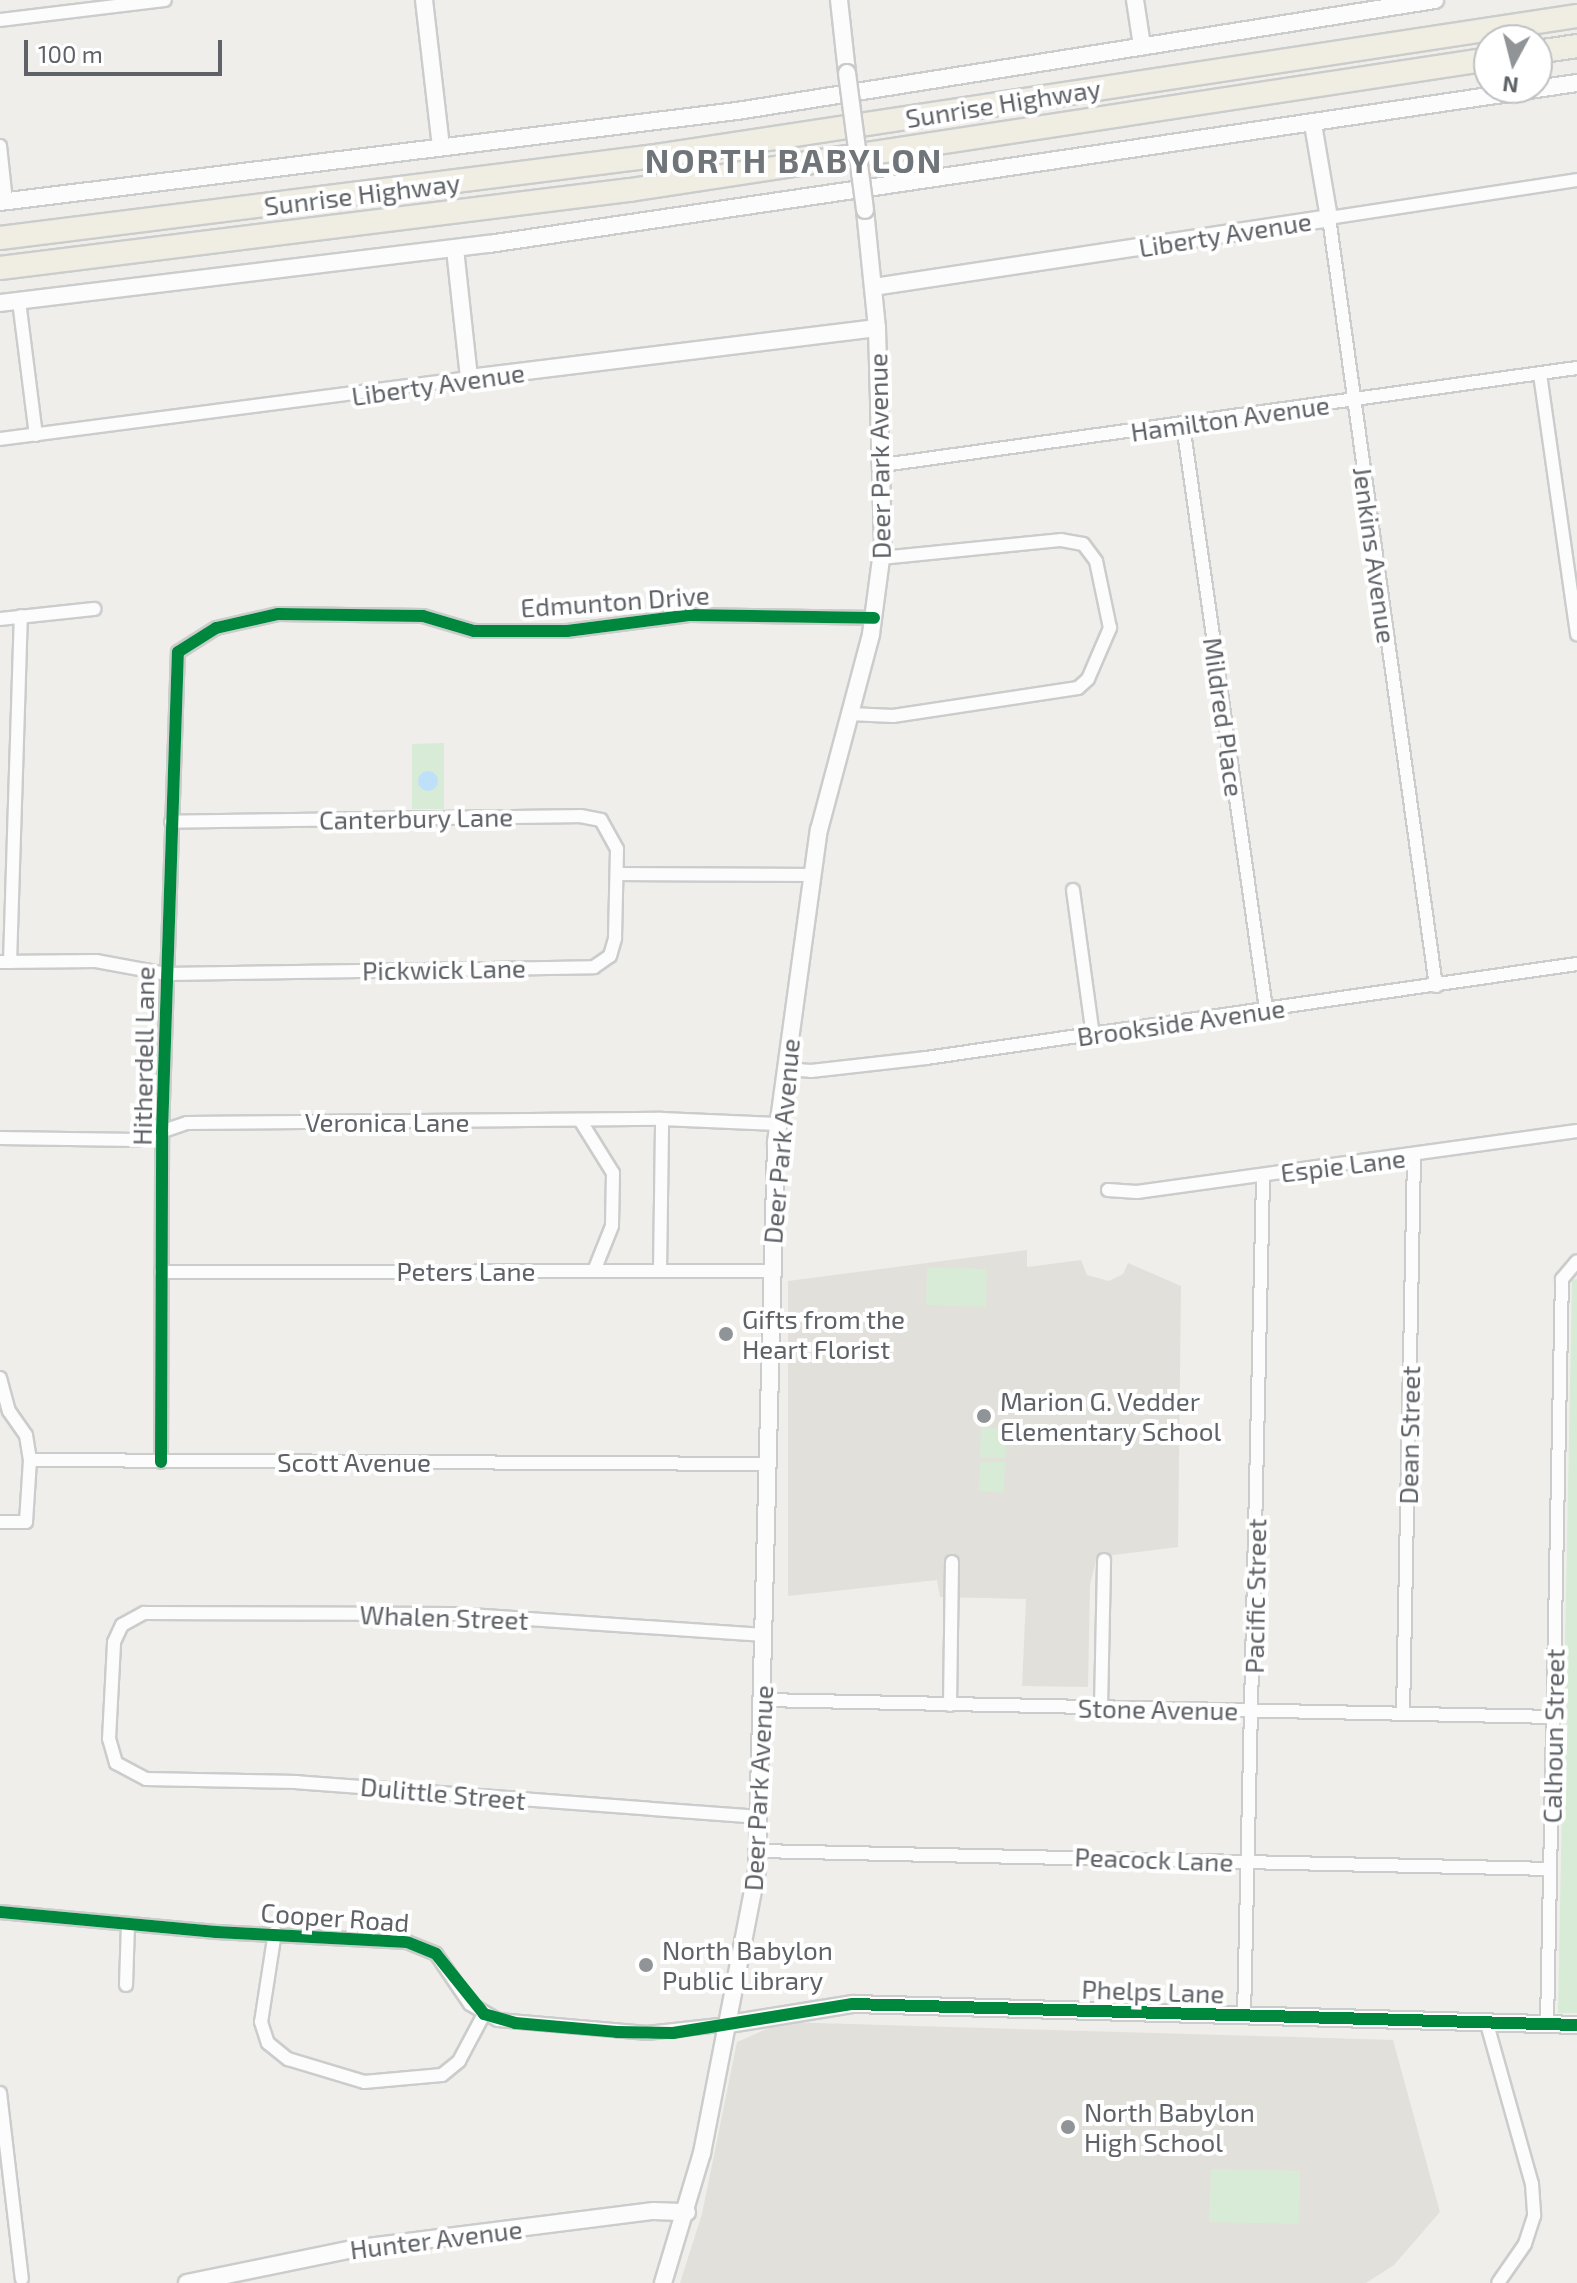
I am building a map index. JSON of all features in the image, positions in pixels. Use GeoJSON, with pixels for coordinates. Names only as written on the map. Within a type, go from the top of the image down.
{"type":"FeatureCollection","features":[{"type":"Feature","properties":{"kind":"highway","name":"Sunrise Highway"},"geometry":{"type":"LineString","coordinates":[[0,238],[656,156],[1577,16]]}},
{"type":"Feature","properties":{"kind":"highway"},"geometry":{"type":"LineString","coordinates":[[1553,50],[1577,46]]}},
{"type":"Feature","properties":{"kind":"highway","name":"Sunrise Highway"},"geometry":{"type":"LineString","coordinates":[[0,268],[630,190],[1473,61]]}},
{"type":"Feature","properties":{"kind":"main road"},"geometry":{"type":"LineString","coordinates":[[424,0],[441,146]]}},
{"type":"Feature","properties":{"kind":"main road","name":"Deer Park Avenue"},"geometry":{"type":"LineString","coordinates":[[663,2283],[687,2212],[729,2024],[759,1851],[777,1124],[825,800],[874,618],[882,558],[883,465],[874,287],[839,0]]}},
{"type":"Feature","properties":{"kind":"main road"},"geometry":{"type":"LineString","coordinates":[[1135,0],[1142,46]]}},
{"type":"Feature","properties":{"kind":"main road","name":"Sunrise Highway"},"geometry":{"type":"LineString","coordinates":[[3,202],[749,109],[1432,0]]}},
{"type":"Feature","properties":{"kind":"main road"},"geometry":{"type":"LineString","coordinates":[[0,303],[455,249],[1577,83]]}},
{"type":"Feature","properties":{"kind":"main road","name":"Jenkins Avenue"},"geometry":{"type":"LineString","coordinates":[[1313,124],[1329,218]]}},
{"type":"Feature","properties":{"kind":"main road","name":"Liberty Avenue"},"geometry":{"type":"LineString","coordinates":[[874,287],[1329,218]]}},
{"type":"Feature","properties":{"kind":"main road"},"geometry":{"type":"LineString","coordinates":[[455,249],[469,378]]}},
{"type":"Feature","properties":{"kind":"main road","name":"Liberty Avenue"},"geometry":{"type":"LineString","coordinates":[[469,378],[877,328]]}},
{"type":"Feature","properties":{"kind":"main road","name":"Phelps Lane"},"geometry":{"type":"LineString","coordinates":[[729,2024],[853,2004],[1577,2025]]}},
{"type":"Feature","properties":{"kind":"main road","name":"Hunter Avenue"},"geometry":{"type":"LineString","coordinates":[[187,2283],[352,2249],[654,2211],[687,2212]]}},
{"type":"Feature","properties":{"kind":"street"},"geometry":{"type":"LineString","coordinates":[[0,20],[165,0]]}},
{"type":"Feature","properties":{"kind":"street"},"geometry":{"type":"LineString","coordinates":[[0,146],[3,202]]}},
{"type":"Feature","properties":{"kind":"street","name":"Liberty Avenue"},"geometry":{"type":"LineString","coordinates":[[1329,218],[1577,180]]}},
{"type":"Feature","properties":{"kind":"street","name":"Jenkins Avenue"},"geometry":{"type":"LineString","coordinates":[[1329,218],[1436,986]]}},
{"type":"Feature","properties":{"kind":"street"},"geometry":{"type":"LineString","coordinates":[[19,301],[36,435]]}},
{"type":"Feature","properties":{"kind":"street","name":"Hamilton Avenue"},"geometry":{"type":"LineString","coordinates":[[883,465],[1577,368]]}},
{"type":"Feature","properties":{"kind":"street"},"geometry":{"type":"LineString","coordinates":[[1540,374],[1577,634]]}},
{"type":"Feature","properties":{"kind":"street","name":"Liberty Avenue"},"geometry":{"type":"LineString","coordinates":[[0,439],[469,378]]}},
{"type":"Feature","properties":{"kind":"street","name":"Mildred Place"},"geometry":{"type":"LineString","coordinates":[[1183,425],[1266,1009]]}},
{"type":"Feature","properties":{"kind":"street"},"geometry":{"type":"LineString","coordinates":[[850,714],[893,716],[1065,692],[1088,679],[1110,628],[1096,561],[1083,544],[1061,540],[882,558]]}},
{"type":"Feature","properties":{"kind":"street"},"geometry":{"type":"LineString","coordinates":[[0,619],[94,609]]}},
{"type":"Feature","properties":{"kind":"street","name":"Edmunton Drive"},"geometry":{"type":"LineString","coordinates":[[178,652],[216,628],[278,614],[423,616],[474,631],[567,631],[691,615],[874,618]]}},
{"type":"Feature","properties":{"kind":"street"},"geometry":{"type":"LineString","coordinates":[[5,962],[21,616]]}},
{"type":"Feature","properties":{"kind":"street","name":"Hitherdell Lane"},"geometry":{"type":"LineString","coordinates":[[161,1462],[162,1132],[178,652]]}},
{"type":"Feature","properties":{"kind":"street"},"geometry":{"type":"LineString","coordinates":[[0,791],[15,790]]}},
{"type":"Feature","properties":{"kind":"street","name":"Canterbury Lane"},"geometry":{"type":"LineString","coordinates":[[171,822],[580,816],[601,820],[613,834],[619,874]]}},
{"type":"Feature","properties":{"kind":"street"},"geometry":{"type":"LineString","coordinates":[[619,874],[812,875]]}},
{"type":"Feature","properties":{"kind":"street","name":"Pickwick Lane"},"geometry":{"type":"LineString","coordinates":[[5,962],[96,961],[166,974],[594,967],[610,956],[615,938],[619,874]]}},
{"type":"Feature","properties":{"kind":"street"},"geometry":{"type":"LineString","coordinates":[[1073,890],[1093,1036]]}},
{"type":"Feature","properties":{"kind":"street","name":"Brookside Avenue"},"geometry":{"type":"LineString","coordinates":[[784,1069],[811,1071],[1093,1036],[1577,964]]}},
{"type":"Feature","properties":{"kind":"street"},"geometry":{"type":"LineString","coordinates":[[660,1271],[662,1119]]}},
{"type":"Feature","properties":{"kind":"street","name":"Veronica Lane"},"geometry":{"type":"LineString","coordinates":[[0,1138],[137,1140],[187,1123],[662,1119],[777,1124]]}},
{"type":"Feature","properties":{"kind":"street"},"geometry":{"type":"LineString","coordinates":[[580,1120],[613,1173],[612,1226],[594,1271]]}},
{"type":"Feature","properties":{"kind":"street","name":"Espie Lane"},"geometry":{"type":"LineString","coordinates":[[1108,1190],[1137,1192],[1577,1131]]}},
{"type":"Feature","properties":{"kind":"street","name":"Dean Street"},"geometry":{"type":"LineString","coordinates":[[1403,1714],[1414,1156]]}},
{"type":"Feature","properties":{"kind":"street","name":"Pacific Street"},"geometry":{"type":"LineString","coordinates":[[1244,2016],[1263,1176]]}},
{"type":"Feature","properties":{"kind":"street","name":"Calhoun Street"},"geometry":{"type":"LineString","coordinates":[[1547,2024],[1562,1279],[1577,1261]]}},
{"type":"Feature","properties":{"kind":"street","name":"Peters Lane"},"geometry":{"type":"LineString","coordinates":[[161,1272],[771,1271]]}},
{"type":"Feature","properties":{"kind":"street"},"geometry":{"type":"LineString","coordinates":[[0,1378],[9,1411],[26,1435],[30,1460],[26,1522],[0,1522]]}},
{"type":"Feature","properties":{"kind":"street","name":"Scott Avenue"},"geometry":{"type":"LineString","coordinates":[[30,1460],[767,1464]]}},
{"type":"Feature","properties":{"kind":"street"},"geometry":{"type":"LineString","coordinates":[[1101,1707],[1104,1560]]}},
{"type":"Feature","properties":{"kind":"street"},"geometry":{"type":"LineString","coordinates":[[950,1705],[952,1562]]}},
{"type":"Feature","properties":{"kind":"street","name":"Whalen Street"},"geometry":{"type":"LineString","coordinates":[[126,1772],[109,1745],[113,1647],[126,1621],[157,1612],[445,1614],[764,1635]]}},
{"type":"Feature","properties":{"kind":"street","name":"Stone Avenue"},"geometry":{"type":"LineString","coordinates":[[763,1700],[1553,1717]]}},
{"type":"Feature","properties":{"kind":"street","name":"Dulittle Street"},"geometry":{"type":"LineString","coordinates":[[126,1772],[193,1783],[297,1782],[760,1817]]}},
{"type":"Feature","properties":{"kind":"street","name":"Peacock Lane"},"geometry":{"type":"LineString","coordinates":[[759,1851],[1550,1869]]}},
{"type":"Feature","properties":{"kind":"street","name":"Cooper Road"},"geometry":{"type":"LineString","coordinates":[[0,1912],[128,1924],[275,1932],[423,1947],[441,1959],[470,2004],[484,2014]]}},
{"type":"Feature","properties":{"kind":"street"},"geometry":{"type":"LineString","coordinates":[[126,1985],[128,1924]]}},
{"type":"Feature","properties":{"kind":"street"},"geometry":{"type":"LineString","coordinates":[[275,1932],[261,2022],[268,2043],[288,2059],[364,2082],[442,2075],[459,2061],[484,2014],[515,2023],[647,2033],[729,2024]]}},
{"type":"Feature","properties":{"kind":"street"},"geometry":{"type":"LineString","coordinates":[[1487,2024],[1532,2184],[1534,2216],[1525,2244],[1498,2283]]}},
{"type":"Feature","properties":{"kind":"street"},"geometry":{"type":"LineString","coordinates":[[0,2093],[22,2279]]}},
{"type":"Feature","properties":{"kind":"shaded area","name":"Marion G. Vedder Elementary School"},"geometry":{"type":"Polygon","coordinates":[[[1027,1250],[1027,1267],[1081,1260],[1087,1275],[1109,1281],[1123,1274],[1128,1263],[1181,1286],[1178,1547],[1097,1557],[1090,1585],[1088,1687],[1022,1686],[1026,1599],[940,1597],[937,1580],[788,1596],[788,1281],[1027,1250]]]}},
{"type":"Feature","properties":{"kind":"shaded area","name":"North Babylon High School"},"geometry":{"type":"Polygon","coordinates":[[[783,2022],[1393,2040],[1440,2212],[1394,2265],[1366,2283],[680,2283],[702,2214],[737,2042],[783,2022]]]}},
{"type":"Feature","properties":{"kind":"green space"},"geometry":{"type":"Polygon","coordinates":[[[444,743],[444,809],[412,809],[412,744],[444,743]]]}},
{"type":"Feature","properties":{"kind":"green space"},"geometry":{"type":"Polygon","coordinates":[[[927,1267],[987,1269],[986,1307],[926,1305],[927,1267]]]}},
{"type":"Feature","properties":{"kind":"green space"},"geometry":{"type":"Polygon","coordinates":[[[1577,1279],[1577,2013],[1558,2013],[1572,1280],[1577,1279]]]}},
{"type":"Feature","properties":{"kind":"green space"},"geometry":{"type":"Polygon","coordinates":[[[981,1428],[1005,1428],[1005,1458],[980,1458],[981,1428]]]}},
{"type":"Feature","properties":{"kind":"green space"},"geometry":{"type":"Polygon","coordinates":[[[980,1462],[1005,1462],[1004,1492],[979,1491],[980,1462]]]}},
{"type":"Feature","properties":{"kind":"green space"},"geometry":{"type":"Polygon","coordinates":[[[1211,2169],[1300,2171],[1299,2224],[1209,2222],[1211,2169]]]}},
{"type":"Feature","properties":{"kind":"water"},"geometry":{"type":"Polygon","coordinates":[[[428,771],[435,774],[438,781],[435,788],[428,791],[421,788],[418,781],[421,774],[428,771]]]}},
{"type":"Feature","properties":{"kind":"cycle path"},"geometry":{"type":"LineString","coordinates":[[161,1462],[162,1132],[178,652],[216,628],[278,614],[423,616],[474,631],[567,631],[691,615],[874,618]]}},
{"type":"Feature","properties":{"kind":"cycle path"},"geometry":{"type":"LineString","coordinates":[[0,1912],[216,1932],[407,1942],[436,1954],[484,2014],[515,2023],[617,2032],[673,2033],[853,2004],[1577,2025]]}},
{"type":"Feature","properties":{"kind":"place","name":"Gifts from the Heart Florist"},"geometry":{"type":"Point","coordinates":[726,1334]}},
{"type":"Feature","properties":{"kind":"place","name":"Marion G. Vedder Elementary School"},"geometry":{"type":"Point","coordinates":[984,1416]}},
{"type":"Feature","properties":{"kind":"place","name":"North Babylon Public Library"},"geometry":{"type":"Point","coordinates":[646,1965]}},
{"type":"Feature","properties":{"kind":"place","name":"North Babylon High School"},"geometry":{"type":"Point","coordinates":[1068,2127]}},
{"type":"Feature","properties":{"kind":"district","name":"NORTH BABYLON"},"geometry":{"type":"Point","coordinates":[794,160]}}]}
